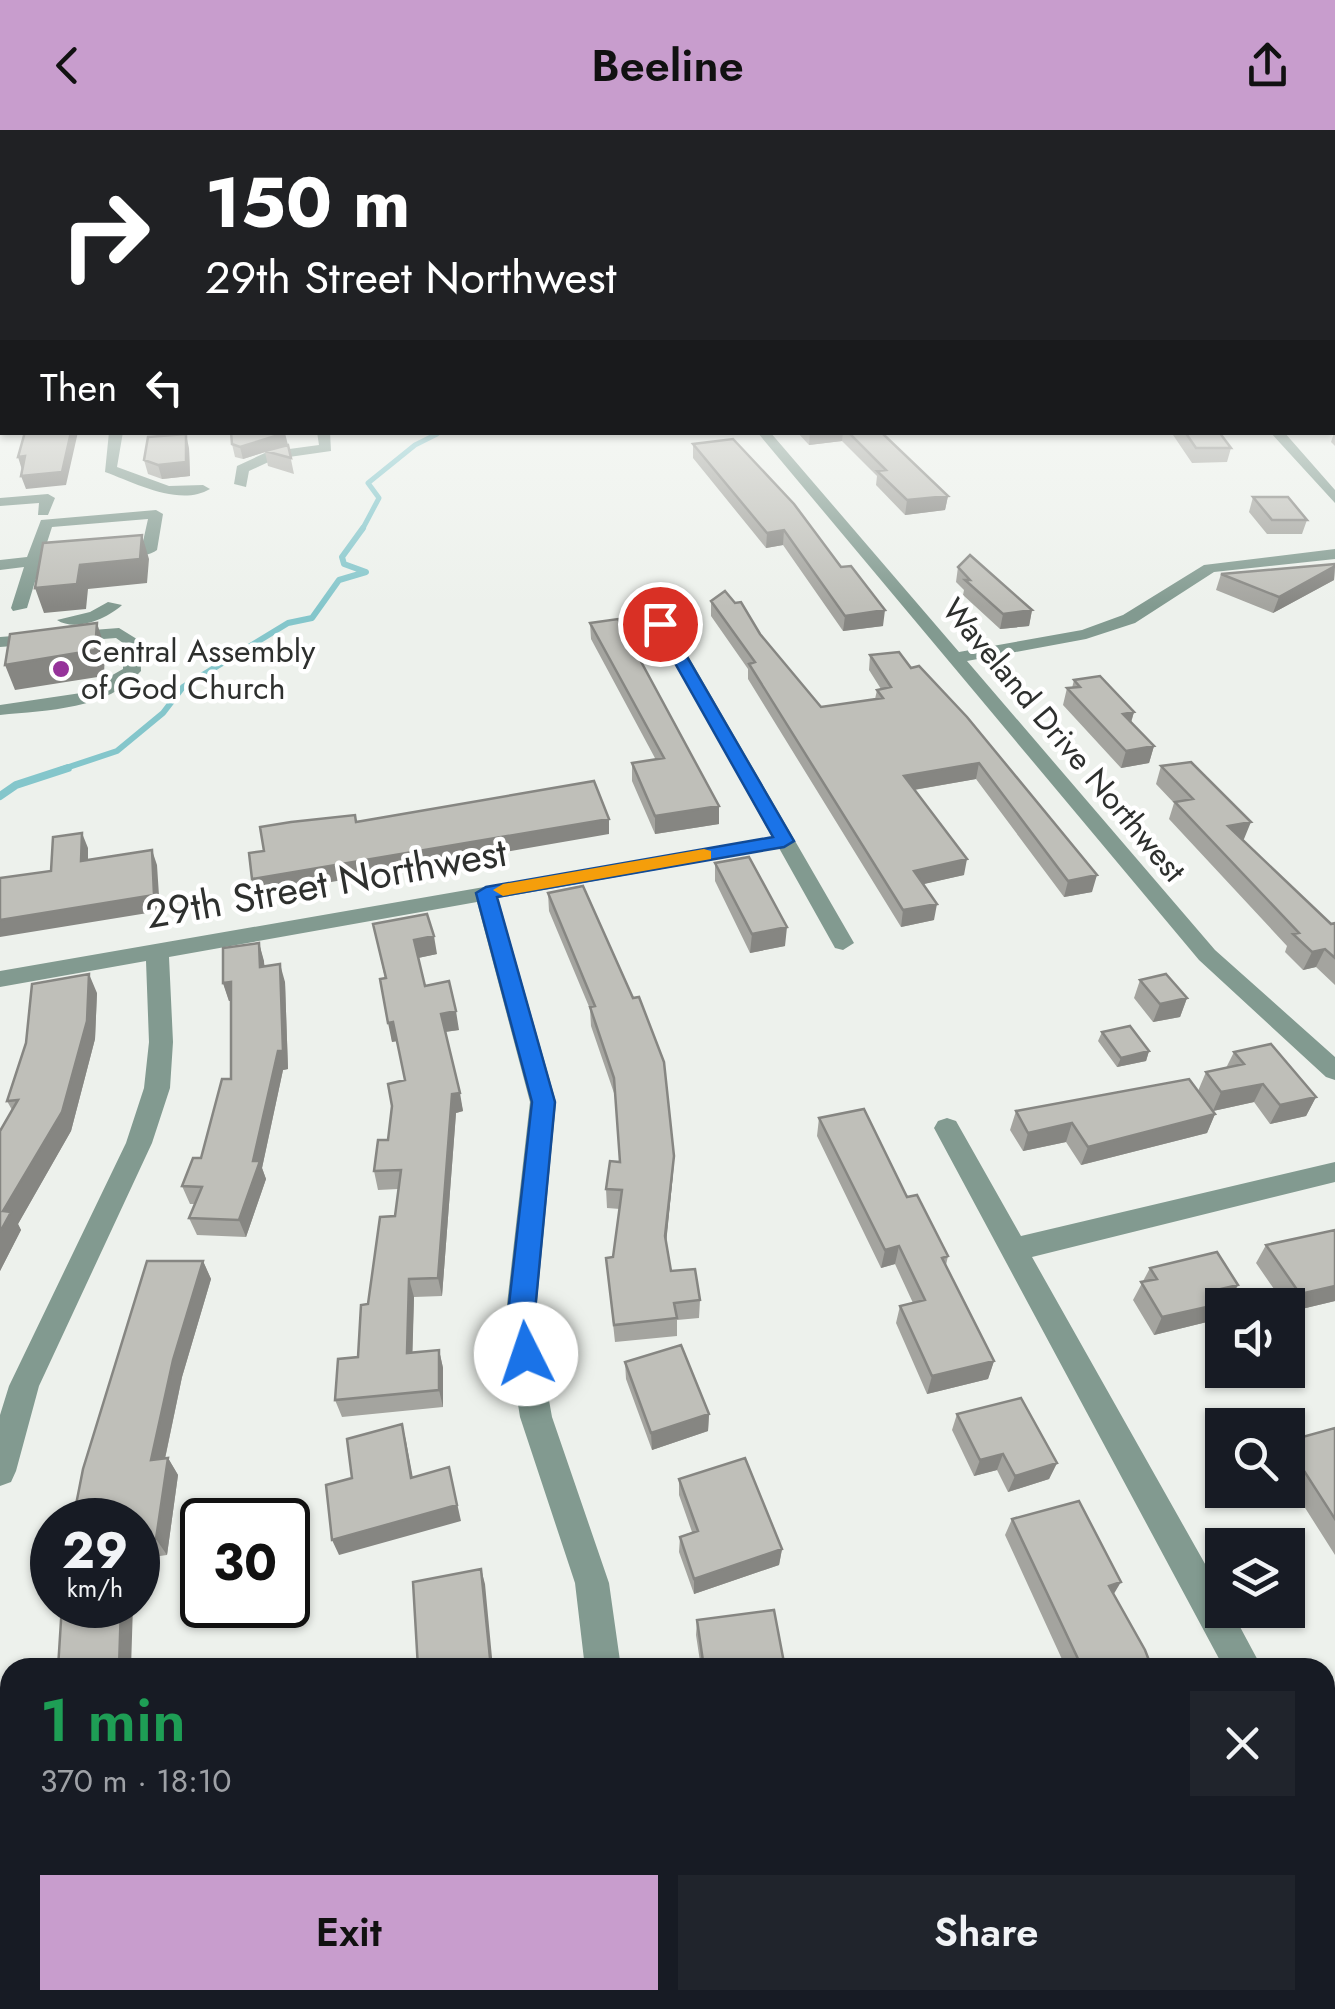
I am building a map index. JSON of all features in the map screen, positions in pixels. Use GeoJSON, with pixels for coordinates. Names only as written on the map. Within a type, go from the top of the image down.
{"type":"FeatureCollection","features":[{"type":"Feature","properties":{"kind":"street"},"geometry":{"type":"LineString","coordinates":[[116,435],[110,469],[167,490],[203,488]]}},
{"type":"Feature","properties":{"kind":"street","name":"Waveland Drive Northwest"},"geometry":{"type":"LineString","coordinates":[[766,435],[1208,955],[1335,1071]]}},
{"type":"Feature","properties":{"kind":"street"},"geometry":{"type":"LineString","coordinates":[[1279,435],[1335,499]]}},
{"type":"Feature","properties":{"kind":"street"},"geometry":{"type":"LineString","coordinates":[[241,484],[242,470],[253,461],[325,440]]}},
{"type":"Feature","properties":{"kind":"street"},"geometry":{"type":"LineString","coordinates":[[0,502],[48,498],[43,512]]}},
{"type":"Feature","properties":{"kind":"street"},"geometry":{"type":"LineString","coordinates":[[0,565],[34,561],[149,550],[156,514],[46,523],[34,561],[19,608]]}},
{"type":"Feature","properties":{"kind":"street"},"geometry":{"type":"LineString","coordinates":[[955,658],[1038,645],[1114,624],[1210,568],[1335,554]]}},
{"type":"Feature","properties":{"kind":"street"},"geometry":{"type":"LineString","coordinates":[[0,627],[94,616],[114,606]]}},
{"type":"Feature","properties":{"kind":"street"},"geometry":{"type":"LineString","coordinates":[[660,624],[843,943]]}},
{"type":"Feature","properties":{"kind":"street"},"geometry":{"type":"LineString","coordinates":[[0,642],[119,632],[131,641],[132,671],[118,686],[83,700],[0,710]]}},
{"type":"Feature","properties":{"kind":"street","name":"29th Street Northwest"},"geometry":{"type":"LineString","coordinates":[[0,979],[784,841]]}},
{"type":"Feature","properties":{"kind":"street"},"geometry":{"type":"LineString","coordinates":[[486,893],[543,1102],[520,1322],[536,1417],[592,1583],[602,1658]]}},
{"type":"Feature","properties":{"kind":"street"},"geometry":{"type":"LineString","coordinates":[[0,1471],[24,1386],[139,1143],[156,1088],[162,1042],[157,951]]}},
{"type":"Feature","properties":{"kind":"street"},"geometry":{"type":"LineString","coordinates":[[947,1128],[1239,1658]]}},
{"type":"Feature","properties":{"kind":"street"},"geometry":{"type":"LineString","coordinates":[[1016,1250],[1335,1172]]}},
{"type":"Feature","properties":{"kind":"building"},"geometry":{"type":"Polygon","coordinates":[[[24,435],[70,435],[62,472],[21,476],[25,456],[18,457],[24,435]]]}},
{"type":"Feature","properties":{"kind":"building"},"geometry":{"type":"Polygon","coordinates":[[[186,435],[186,462],[158,465],[144,460],[148,437],[186,435]]]}},
{"type":"Feature","properties":{"kind":"building"},"geometry":{"type":"Polygon","coordinates":[[[231,435],[279,435],[240,447],[232,444],[231,435]]]}},
{"type":"Feature","properties":{"kind":"building"},"geometry":{"type":"Polygon","coordinates":[[[851,435],[884,435],[948,496],[907,500],[877,471],[886,470],[851,435]]]}},
{"type":"Feature","properties":{"kind":"building"},"geometry":{"type":"Polygon","coordinates":[[[1187,435],[1221,435],[1231,448],[1196,448],[1187,435]]]}},
{"type":"Feature","properties":{"kind":"building"},"geometry":{"type":"Polygon","coordinates":[[[733,439],[794,504],[841,567],[851,566],[885,610],[845,616],[784,530],[767,533],[693,444],[733,439]]]}},
{"type":"Feature","properties":{"kind":"building"},"geometry":{"type":"Polygon","coordinates":[[[288,445],[291,458],[265,451],[288,445]]]}},
{"type":"Feature","properties":{"kind":"building"},"geometry":{"type":"Polygon","coordinates":[[[1253,497],[1288,497],[1307,520],[1272,520],[1253,497]]]}},
{"type":"Feature","properties":{"kind":"building"},"geometry":{"type":"Polygon","coordinates":[[[142,535],[140,559],[80,565],[77,584],[35,588],[43,543],[142,535]]]}},
{"type":"Feature","properties":{"kind":"building"},"geometry":{"type":"Polygon","coordinates":[[[970,555],[1032,610],[1003,614],[965,580],[970,580],[958,567],[970,555]]]}},
{"type":"Feature","properties":{"kind":"building"},"geometry":{"type":"Polygon","coordinates":[[[1335,564],[1279,597],[1221,574],[1335,564]]]}},
{"type":"Feature","properties":{"kind":"building"},"geometry":{"type":"Polygon","coordinates":[[[725,591],[735,603],[741,602],[760,634],[821,707],[883,698],[877,690],[891,687],[870,655],[899,652],[911,668],[919,666],[967,717],[1097,875],[1068,881],[979,763],[904,776],[967,859],[914,871],[937,904],[903,910],[749,664],[755,662],[711,601],[725,591]]]}},
{"type":"Feature","properties":{"kind":"building"},"geometry":{"type":"Polygon","coordinates":[[[618,619],[719,806],[655,816],[632,763],[664,758],[590,623],[618,619]]]}},
{"type":"Feature","properties":{"kind":"building"},"geometry":{"type":"Polygon","coordinates":[[[97,623],[95,650],[5,665],[10,634],[97,623]]]}},
{"type":"Feature","properties":{"kind":"building"},"geometry":{"type":"Polygon","coordinates":[[[1100,676],[1134,712],[1123,714],[1154,746],[1126,751],[1067,688],[1080,687],[1074,680],[1100,676]]]}},
{"type":"Feature","properties":{"kind":"building"},"geometry":{"type":"Polygon","coordinates":[[[1191,762],[1251,822],[1228,826],[1331,924],[1335,923],[1335,958],[1325,949],[1312,952],[1293,934],[1299,933],[1175,802],[1193,799],[1161,766],[1191,762]]]}},
{"type":"Feature","properties":{"kind":"building"},"geometry":{"type":"Polygon","coordinates":[[[594,781],[609,819],[252,879],[249,853],[264,851],[260,827],[355,815],[356,822],[594,781]]]}},
{"type":"Feature","properties":{"kind":"building"},"geometry":{"type":"Polygon","coordinates":[[[82,833],[81,861],[152,850],[154,895],[0,920],[0,878],[51,871],[53,837],[82,833]]]}},
{"type":"Feature","properties":{"kind":"building"},"geometry":{"type":"Polygon","coordinates":[[[749,857],[787,927],[752,934],[715,863],[749,857]]]}},
{"type":"Feature","properties":{"kind":"building"},"geometry":{"type":"Polygon","coordinates":[[[583,886],[633,998],[639,997],[664,1062],[674,1156],[665,1236],[671,1271],[695,1269],[700,1300],[674,1303],[677,1318],[614,1325],[606,1258],[613,1257],[622,1190],[606,1189],[610,1161],[620,1162],[614,1078],[590,1007],[595,1006],[548,893],[583,886]]]}},
{"type":"Feature","properties":{"kind":"building"},"geometry":{"type":"Polygon","coordinates":[[[427,914],[434,936],[414,940],[425,986],[449,981],[456,1011],[441,1014],[460,1093],[452,1094],[438,1278],[409,1279],[407,1353],[439,1350],[439,1390],[335,1400],[338,1359],[358,1357],[361,1305],[368,1304],[380,1217],[395,1216],[401,1170],[374,1171],[378,1140],[388,1140],[392,1106],[388,1084],[405,1080],[393,1022],[388,1023],[380,979],[386,978],[373,924],[427,914]]]}},
{"type":"Feature","properties":{"kind":"building"},"geometry":{"type":"Polygon","coordinates":[[[259,943],[260,967],[280,964],[283,1051],[278,1051],[253,1161],[260,1161],[239,1220],[189,1218],[202,1187],[182,1186],[193,1158],[201,1158],[222,1079],[231,1079],[231,982],[223,983],[223,948],[259,943]]]}},
{"type":"Feature","properties":{"kind":"building"},"geometry":{"type":"Polygon","coordinates":[[[89,974],[87,1021],[62,1112],[3,1211],[11,1212],[0,1232],[0,1131],[18,1100],[7,1101],[26,1043],[32,984],[89,974]]]}},
{"type":"Feature","properties":{"kind":"building"},"geometry":{"type":"Polygon","coordinates":[[[1166,974],[1187,998],[1160,1004],[1140,980],[1166,974]]]}},
{"type":"Feature","properties":{"kind":"building"},"geometry":{"type":"Polygon","coordinates":[[[1130,1026],[1149,1051],[1121,1058],[1102,1032],[1130,1026]]]}},
{"type":"Feature","properties":{"kind":"building"},"geometry":{"type":"Polygon","coordinates":[[[1271,1044],[1316,1097],[1280,1105],[1263,1084],[1221,1092],[1206,1072],[1244,1064],[1234,1052],[1271,1044]]]}},
{"type":"Feature","properties":{"kind":"building"},"geometry":{"type":"Polygon","coordinates":[[[1189,1079],[1215,1114],[1088,1147],[1072,1123],[1028,1133],[1016,1111],[1189,1079]]]}},
{"type":"Feature","properties":{"kind":"building"},"geometry":{"type":"Polygon","coordinates":[[[864,1109],[907,1197],[917,1195],[948,1256],[942,1258],[994,1361],[932,1376],[900,1306],[925,1300],[899,1246],[885,1250],[819,1118],[864,1109]]]}},
{"type":"Feature","properties":{"kind":"building"},"geometry":{"type":"Polygon","coordinates":[[[1335,1230],[1335,1286],[1305,1293],[1305,1288],[1296,1288],[1266,1245],[1335,1230]]]}},
{"type":"Feature","properties":{"kind":"building"},"geometry":{"type":"Polygon","coordinates":[[[1217,1252],[1238,1285],[1205,1288],[1205,1307],[1162,1317],[1141,1282],[1157,1279],[1150,1268],[1217,1252]]]}},
{"type":"Feature","properties":{"kind":"building"},"geometry":{"type":"Polygon","coordinates":[[[147,1261],[203,1261],[173,1360],[151,1460],[168,1458],[160,1512],[160,1498],[77,1498],[147,1261]]]}},
{"type":"Feature","properties":{"kind":"building"},"geometry":{"type":"Polygon","coordinates":[[[681,1345],[709,1414],[651,1433],[625,1362],[681,1345]]]}},
{"type":"Feature","properties":{"kind":"building"},"geometry":{"type":"Polygon","coordinates":[[[1021,1398],[1057,1463],[1015,1476],[1003,1454],[980,1460],[957,1414],[1021,1398]]]}},
{"type":"Feature","properties":{"kind":"building"},"geometry":{"type":"Polygon","coordinates":[[[402,1424],[411,1478],[449,1467],[457,1505],[332,1540],[326,1485],[352,1478],[347,1439],[402,1424]]]}},
{"type":"Feature","properties":{"kind":"building"},"geometry":{"type":"Polygon","coordinates":[[[1335,1428],[1335,1519],[1305,1472],[1305,1436],[1335,1428]]]}},
{"type":"Feature","properties":{"kind":"building"},"geometry":{"type":"Polygon","coordinates":[[[745,1458],[782,1549],[694,1579],[680,1537],[698,1531],[679,1479],[745,1458]]]}},
{"type":"Feature","properties":{"kind":"building"},"geometry":{"type":"Polygon","coordinates":[[[1079,1501],[1121,1582],[1109,1586],[1148,1658],[1078,1658],[1012,1519],[1079,1501]]]}},
{"type":"Feature","properties":{"kind":"building"},"geometry":{"type":"Polygon","coordinates":[[[481,1569],[490,1658],[417,1658],[413,1582],[481,1569]]]}},
{"type":"Feature","properties":{"kind":"building"},"geometry":{"type":"Polygon","coordinates":[[[774,1610],[783,1658],[703,1658],[697,1620],[774,1610]]]}},
{"type":"Feature","properties":{"kind":"building"},"geometry":{"type":"Polygon","coordinates":[[[61,1628],[120,1628],[119,1658],[59,1658],[61,1628]]]}},
{"type":"Feature","properties":{"kind":"waterway"},"geometry":{"type":"LineString","coordinates":[[362,530],[379,498],[368,483],[415,445],[435,435]]}},
{"type":"Feature","properties":{"kind":"waterway"},"geometry":{"type":"LineString","coordinates":[[60,770],[117,751],[163,713],[183,687],[288,623],[312,618],[339,580],[366,572],[344,564],[342,557],[363,528]]}},
{"type":"Feature","properties":{"kind":"waterway"},"geometry":{"type":"LineString","coordinates":[[0,796],[16,785],[68,768]]}},
{"type":"Feature","properties":{"kind":"slow traffic"},"geometry":{"type":"LineString","coordinates":[[503,890],[704,855]]}},
{"type":"Feature","properties":{"kind":"place","name":"Central Assembly of God Church"},"geometry":{"type":"Point","coordinates":[61,669]}},
{"type":"Feature","properties":{"kind":"route"},"geometry":{"type":"LineString","coordinates":[[526,1354],[520,1322],[543,1102],[486,893],[784,841],[660,624]]}}]}
